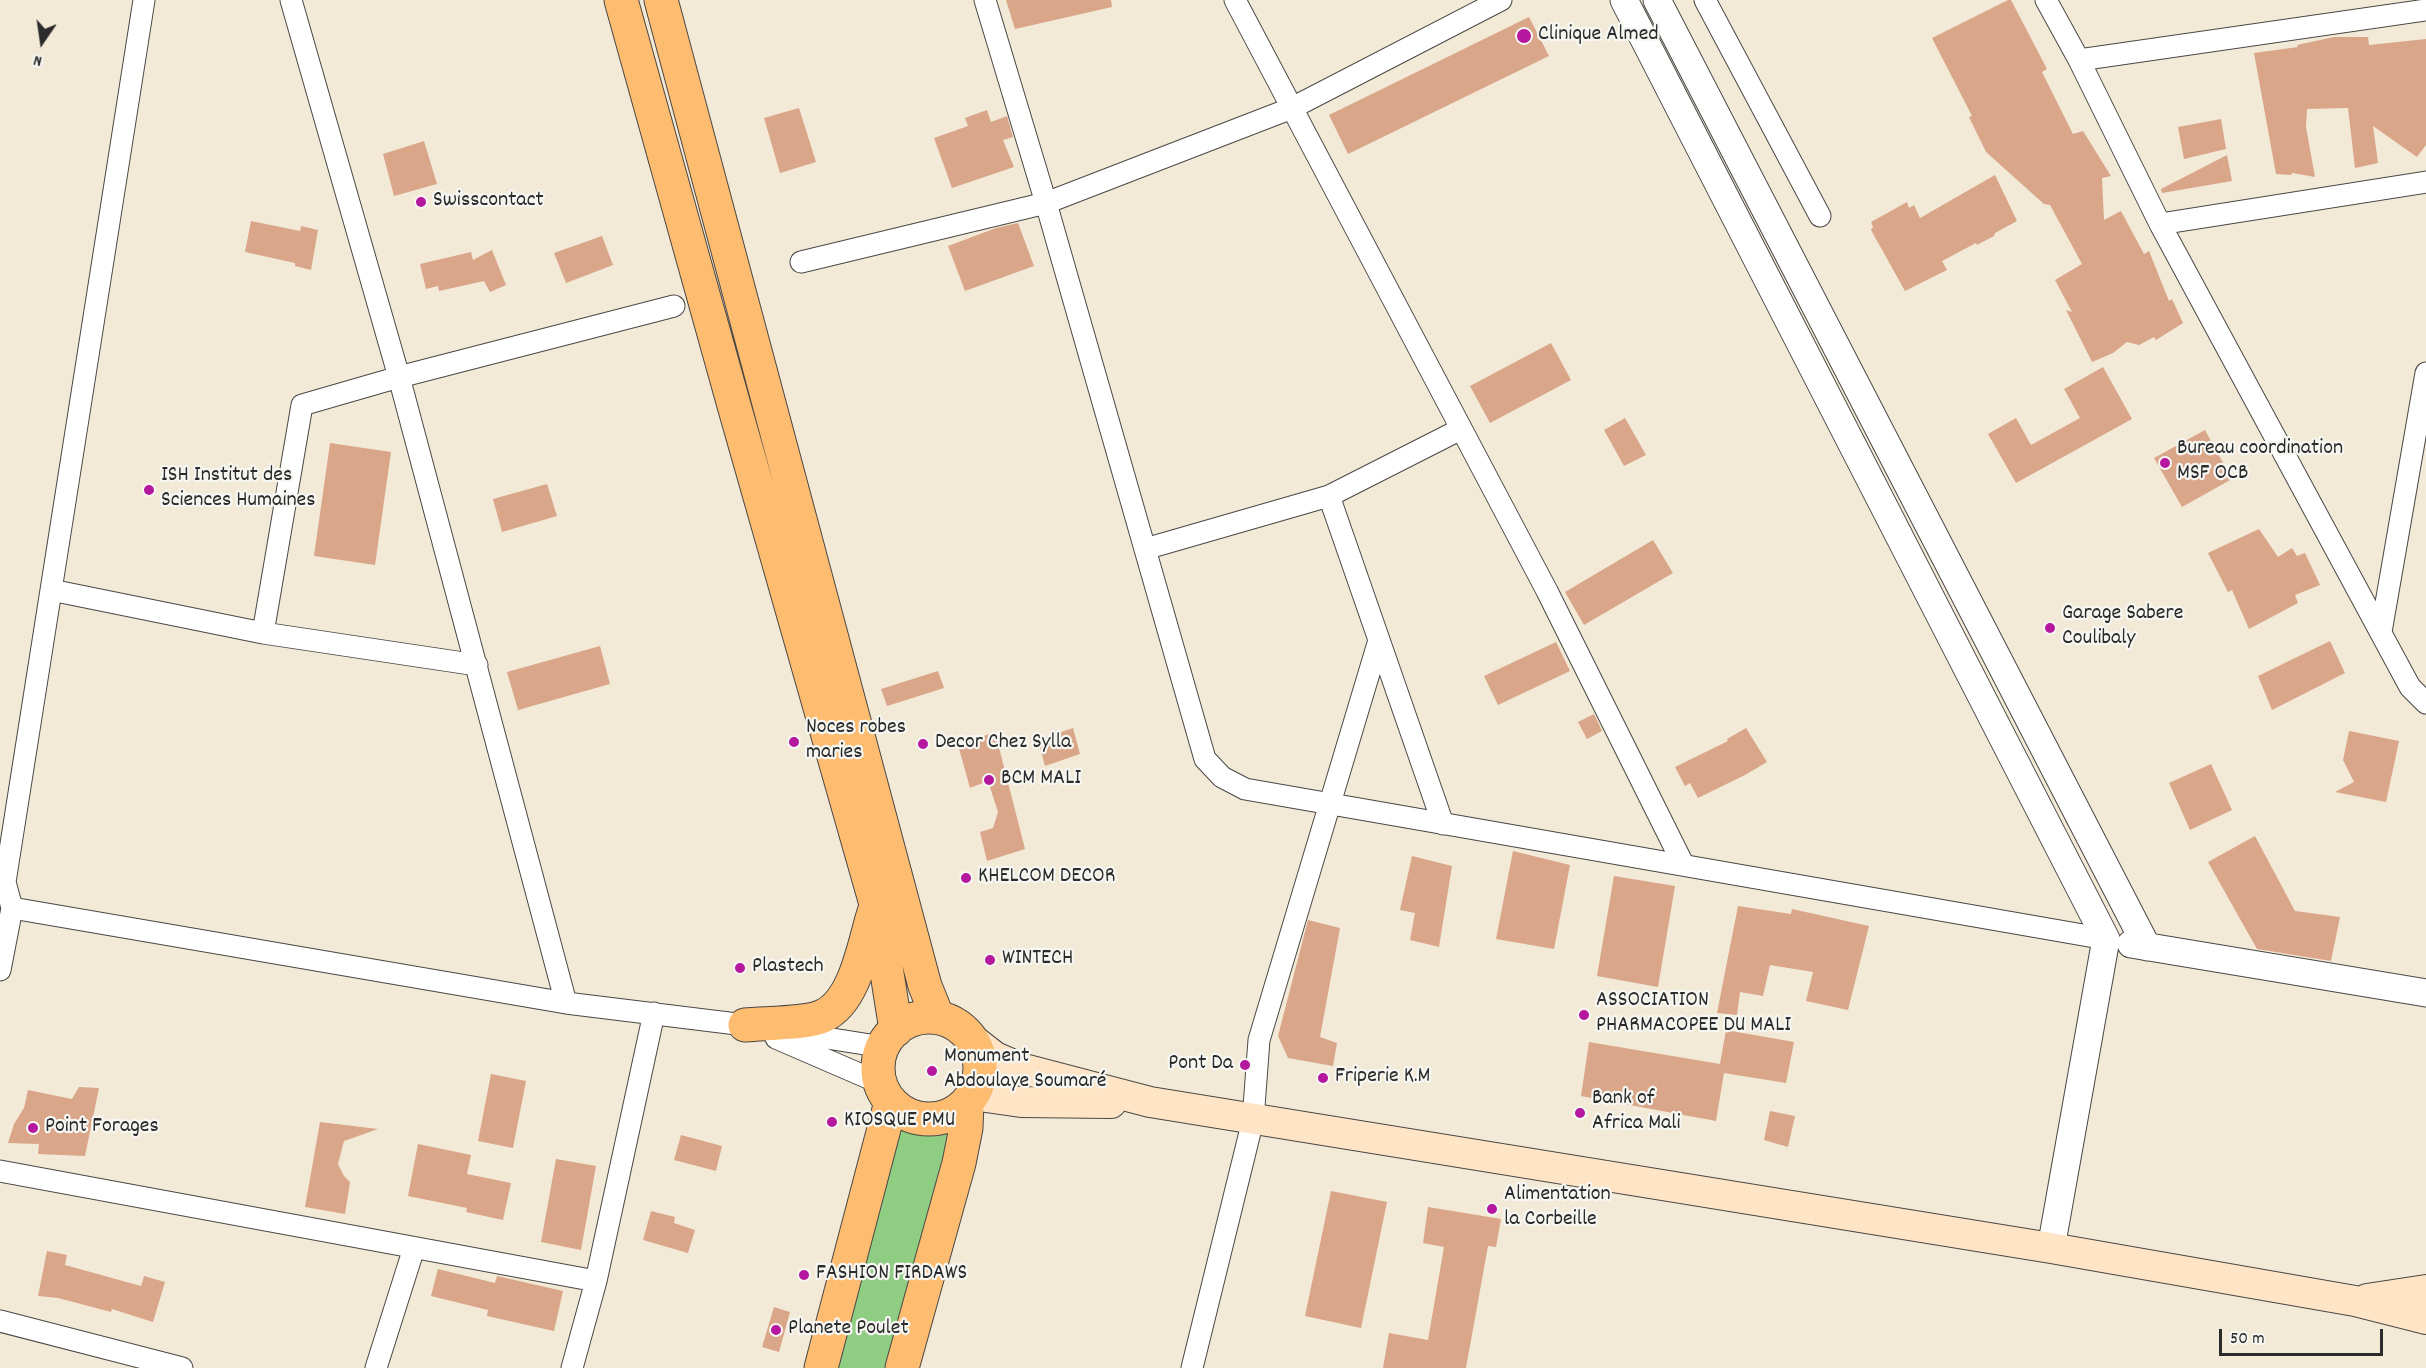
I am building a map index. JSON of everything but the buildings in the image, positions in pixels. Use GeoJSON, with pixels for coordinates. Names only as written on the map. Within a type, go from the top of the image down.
{"type":"FeatureCollection","features":[{"type":"Feature","properties":{"kind":"main road"},"geometry":{"type":"LineString","coordinates":[[602,0],[636,122],[666,209],[693,256]]}},
{"type":"Feature","properties":{"kind":"main road"},"geometry":{"type":"LineString","coordinates":[[621,0],[876,904],[890,1039]]}},
{"type":"Feature","properties":{"kind":"main road"},"geometry":{"type":"LineString","coordinates":[[661,0],[925,986],[938,1018]]}},
{"type":"Feature","properties":{"kind":"main road"},"geometry":{"type":"LineString","coordinates":[[676,0],[709,132],[720,214]]}},
{"type":"Feature","properties":{"kind":"main road"},"geometry":{"type":"LineString","coordinates":[[745,1025],[822,1017],[837,1006],[856,974],[876,904]]}},
{"type":"Feature","properties":{"kind":"main road"},"geometry":{"type":"LineString","coordinates":[[1150,1102],[1061,1103],[970,1099],[950,1114],[929,1119],[908,1114],[886,1092],[878,1069],[890,1039],[911,1021],[938,1018],[949,1022],[994,1057],[1020,1068],[1150,1102],[2051,1248],[2355,1300],[2426,1319]]}},
{"type":"Feature","properties":{"kind":"main road"},"geometry":{"type":"LineString","coordinates":[[902,1368],[959,1163],[970,1099],[978,1081],[980,1065],[976,1050],[968,1036]]}},
{"type":"Feature","properties":{"kind":"main road"},"geometry":{"type":"LineString","coordinates":[[821,1368],[886,1092]]}},
{"type":"Feature","properties":{"kind":"main road"},"geometry":{"type":"LineString","coordinates":[[2355,1300],[2426,1290]]}},
{"type":"Feature","properties":{"kind":"street"},"geometry":{"type":"LineString","coordinates":[[0,970],[12,908],[5,882],[144,0]]}},
{"type":"Feature","properties":{"kind":"street"},"geometry":{"type":"LineString","coordinates":[[291,0],[399,377],[566,1004]]}},
{"type":"Feature","properties":{"kind":"street"},"geometry":{"type":"LineString","coordinates":[[985,0],[1046,203],[1205,759],[1222,777],[1245,789],[1443,825],[1683,864],[2147,947],[2426,993]]}},
{"type":"Feature","properties":{"kind":"street"},"geometry":{"type":"LineString","coordinates":[[1235,0],[1547,591],[1683,864]]}},
{"type":"Feature","properties":{"kind":"street"},"geometry":{"type":"LineString","coordinates":[[801,262],[1046,203],[1292,108],[1501,0]]}},
{"type":"Feature","properties":{"kind":"street"},"geometry":{"type":"LineString","coordinates":[[1624,0],[2106,939],[2051,1248]]}},
{"type":"Feature","properties":{"kind":"street"},"geometry":{"type":"LineString","coordinates":[[1657,0],[2147,947]]}},
{"type":"Feature","properties":{"kind":"street"},"geometry":{"type":"LineString","coordinates":[[1704,0],[1820,216]]}},
{"type":"Feature","properties":{"kind":"street"},"geometry":{"type":"LineString","coordinates":[[2046,0],[2079,60],[2160,224],[2410,687],[2426,703]]}},
{"type":"Feature","properties":{"kind":"street"},"geometry":{"type":"LineString","coordinates":[[2079,60],[2426,10]]}},
{"type":"Feature","properties":{"kind":"street"},"geometry":{"type":"LineString","coordinates":[[2160,224],[2426,182]]}},
{"type":"Feature","properties":{"kind":"street"},"geometry":{"type":"LineString","coordinates":[[263,633],[302,405],[399,377],[675,306]]}},
{"type":"Feature","properties":{"kind":"street"},"geometry":{"type":"LineString","coordinates":[[2381,632],[2426,373]]}},
{"type":"Feature","properties":{"kind":"street"},"geometry":{"type":"LineString","coordinates":[[1145,549],[1329,496],[1461,429]]}},
{"type":"Feature","properties":{"kind":"street"},"geometry":{"type":"LineString","coordinates":[[1329,496],[1443,825]]}},
{"type":"Feature","properties":{"kind":"street"},"geometry":{"type":"LineString","coordinates":[[51,590],[263,633],[477,665]]}},
{"type":"Feature","properties":{"kind":"street"},"geometry":{"type":"LineString","coordinates":[[1192,1368],[1253,1120],[1259,1040],[1379,640]]}},
{"type":"Feature","properties":{"kind":"street"},"geometry":{"type":"LineString","coordinates":[[12,908],[566,1004],[890,1039]]}},
{"type":"Feature","properties":{"kind":"street"},"geometry":{"type":"LineString","coordinates":[[572,1368],[596,1281],[654,1013]]}},
{"type":"Feature","properties":{"kind":"street"},"geometry":{"type":"LineString","coordinates":[[745,1025],[886,1092]]}},
{"type":"Feature","properties":{"kind":"street"},"geometry":{"type":"LineString","coordinates":[[0,1171],[596,1281]]}},
{"type":"Feature","properties":{"kind":"street"},"geometry":{"type":"LineString","coordinates":[[376,1368],[414,1248]]}},
{"type":"Feature","properties":{"kind":"street"},"geometry":{"type":"LineString","coordinates":[[0,1321],[182,1368]]}},
{"type":"Feature","properties":{"kind":"green space"},"geometry":{"type":"Polygon","coordinates":[[[902,1127],[932,1134],[956,1130],[894,1368],[835,1368],[902,1127]]]}},
{"type":"Feature","properties":{"kind":"place","name":"Clinique Almed"},"geometry":{"type":"Point","coordinates":[1524,36]}},
{"type":"Feature","properties":{"kind":"place","name":"Swisscontact"},"geometry":{"type":"Point","coordinates":[421,202]}},
{"type":"Feature","properties":{"kind":"place","name":"Bureau coordination MSF OCB"},"geometry":{"type":"Point","coordinates":[2165,463]}},
{"type":"Feature","properties":{"kind":"place","name":"ISH Institut des Sciences Humaines"},"geometry":{"type":"Point","coordinates":[149,490]}},
{"type":"Feature","properties":{"kind":"place","name":"Garage Sabere Coulibaly"},"geometry":{"type":"Point","coordinates":[2050,628]}},
{"type":"Feature","properties":{"kind":"place","name":"Noces robes maries"},"geometry":{"type":"Point","coordinates":[794,742]}},
{"type":"Feature","properties":{"kind":"place","name":"Decor Chez Sylla"},"geometry":{"type":"Point","coordinates":[923,744]}},
{"type":"Feature","properties":{"kind":"place","name":"BCM MALI"},"geometry":{"type":"Point","coordinates":[989,780]}},
{"type":"Feature","properties":{"kind":"place","name":"KHELCOM DECOR"},"geometry":{"type":"Point","coordinates":[966,878]}},
{"type":"Feature","properties":{"kind":"place","name":"WINTECH"},"geometry":{"type":"Point","coordinates":[990,960]}},
{"type":"Feature","properties":{"kind":"place","name":"Plastech"},"geometry":{"type":"Point","coordinates":[740,968]}},
{"type":"Feature","properties":{"kind":"place","name":"ASSOCIATION PHARMACOPEE DU MALI"},"geometry":{"type":"Point","coordinates":[1584,1015]}},
{"type":"Feature","properties":{"kind":"place","name":"Pont Da"},"geometry":{"type":"Point","coordinates":[1245,1065]}},
{"type":"Feature","properties":{"kind":"place","name":"Monument Abdoulaye Soumaré"},"geometry":{"type":"Point","coordinates":[932,1071]}},
{"type":"Feature","properties":{"kind":"place","name":"Friperie K.M"},"geometry":{"type":"Point","coordinates":[1323,1078]}},
{"type":"Feature","properties":{"kind":"place","name":"Bank of Africa Mali"},"geometry":{"type":"Point","coordinates":[1580,1113]}},
{"type":"Feature","properties":{"kind":"place","name":"KIOSQUE PMU"},"geometry":{"type":"Point","coordinates":[832,1122]}},
{"type":"Feature","properties":{"kind":"place","name":"Point Forages"},"geometry":{"type":"Point","coordinates":[33,1128]}},
{"type":"Feature","properties":{"kind":"place","name":"Alimentation la Corbeille"},"geometry":{"type":"Point","coordinates":[1492,1209]}},
{"type":"Feature","properties":{"kind":"place","name":"FASHION FIRDAWS"},"geometry":{"type":"Point","coordinates":[804,1275]}},
{"type":"Feature","properties":{"kind":"place","name":"Planete Poulet"},"geometry":{"type":"Point","coordinates":[776,1330]}}]}
